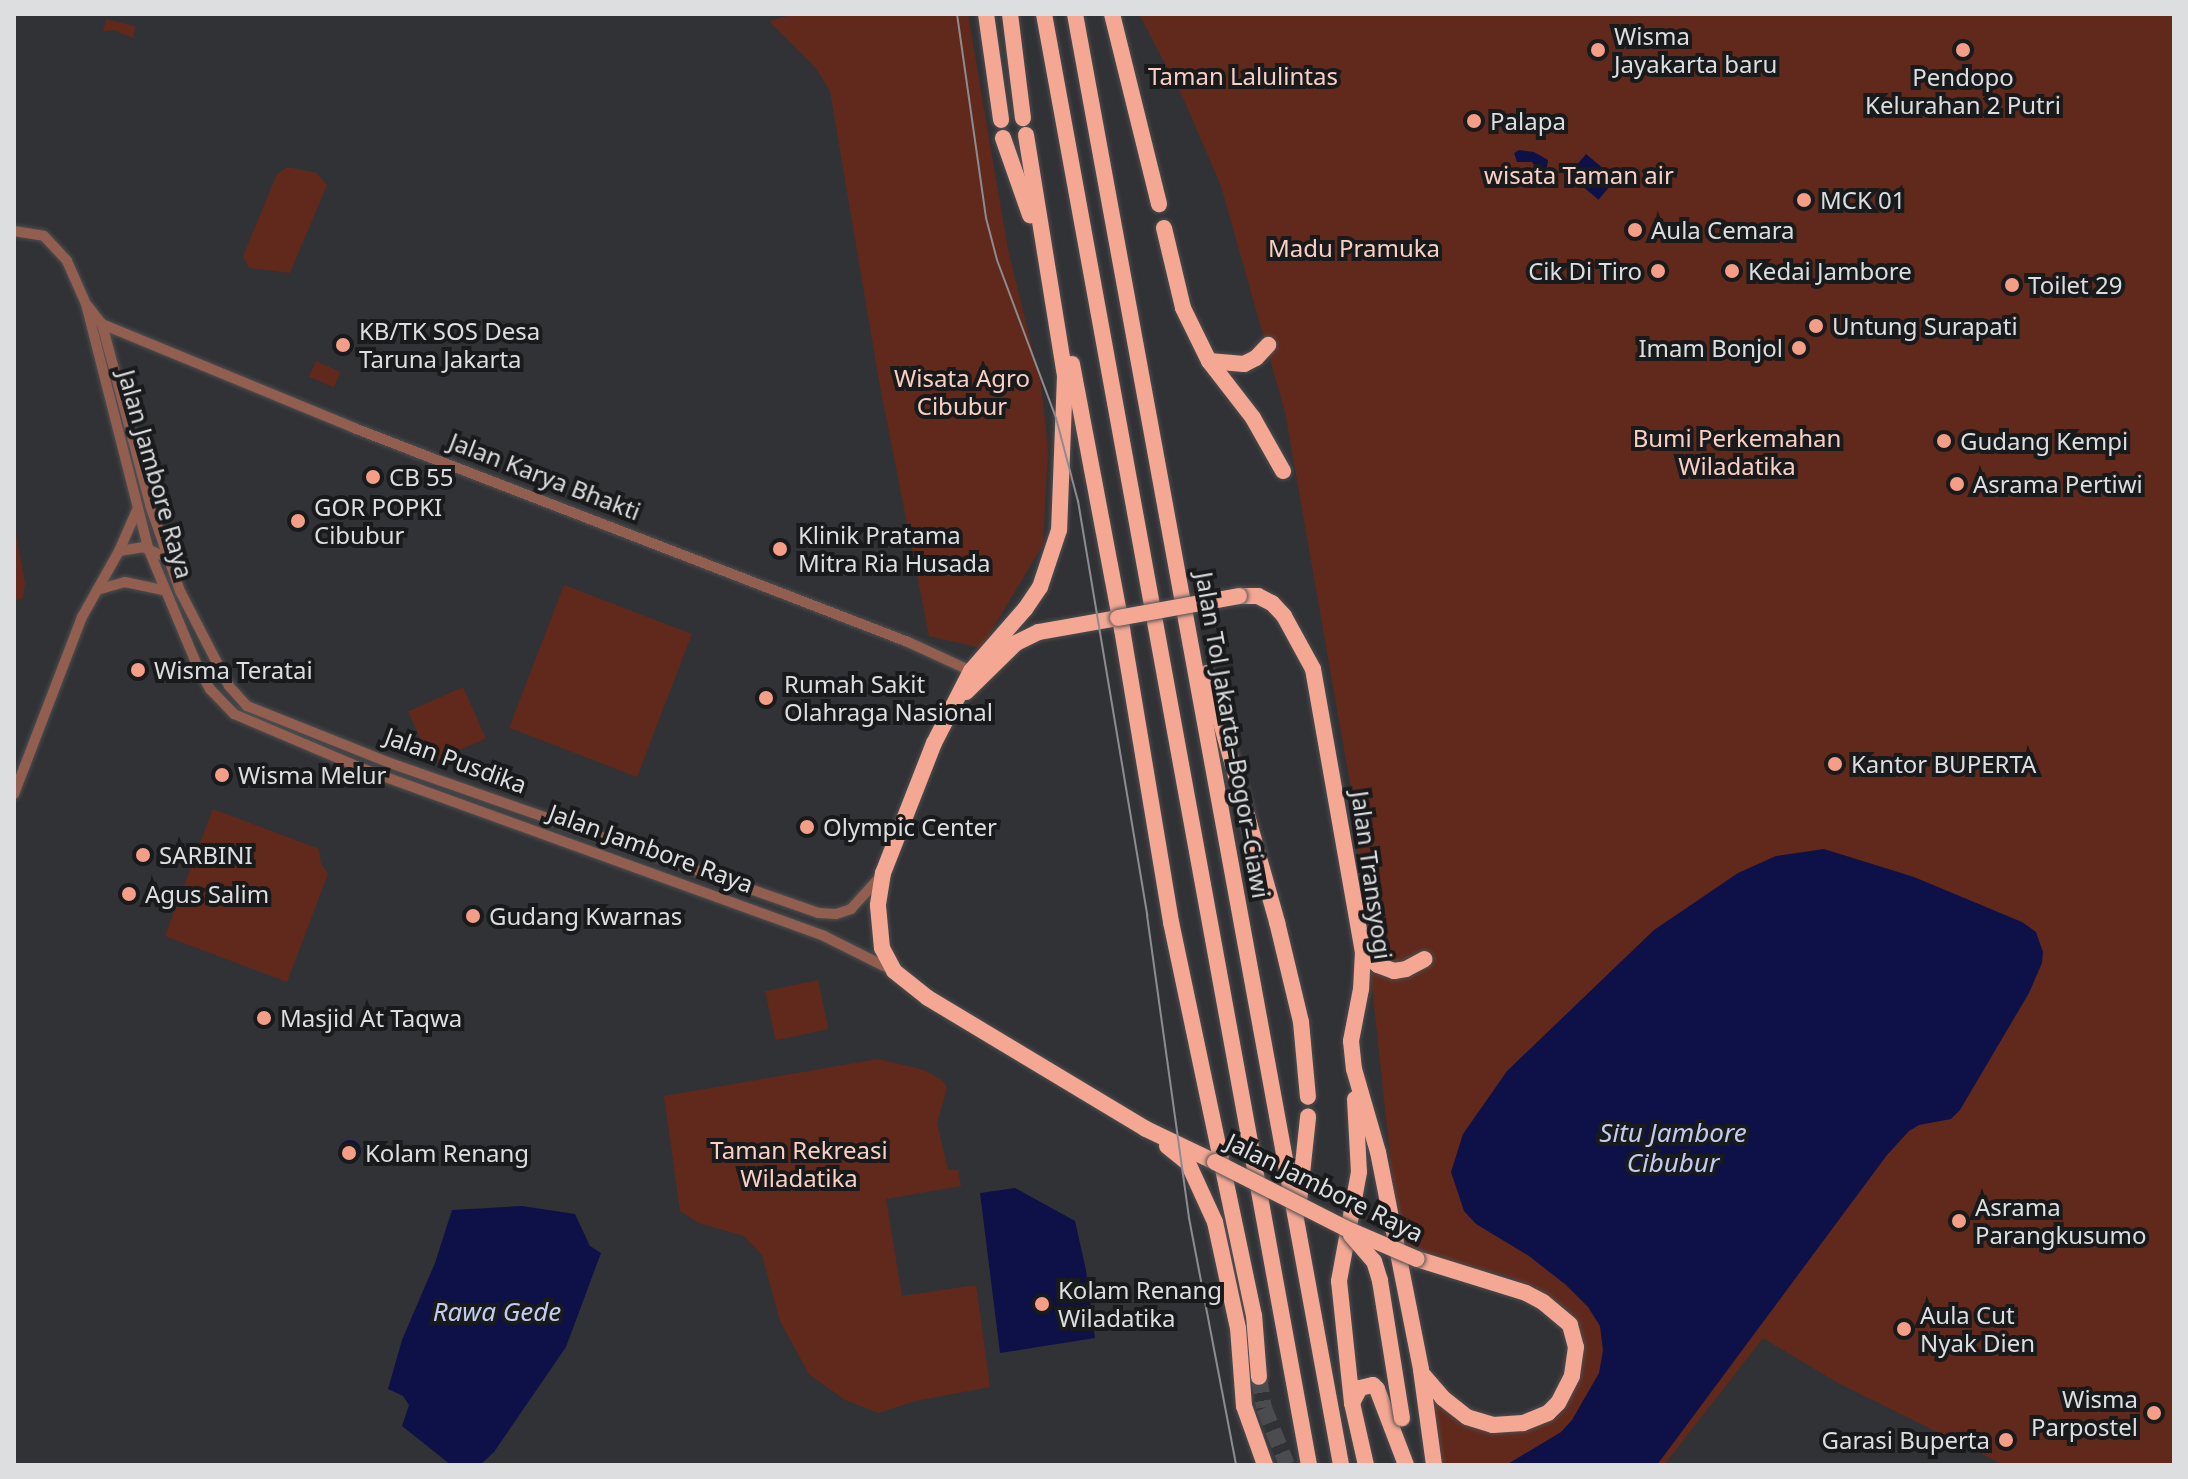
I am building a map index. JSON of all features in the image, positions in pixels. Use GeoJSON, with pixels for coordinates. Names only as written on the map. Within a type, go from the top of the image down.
{"type":"FeatureCollection","features":[{"type":"Feature","properties":{"kind":"highway"},"geometry":{"type":"LineString","coordinates":[[986,14],[1001,120]]}},
{"type":"Feature","properties":{"kind":"highway"},"geometry":{"type":"LineString","coordinates":[[1010,14],[1023,118]]}},
{"type":"Feature","properties":{"kind":"highway"},"geometry":{"type":"LineString","coordinates":[[1044,14],[1309,1465]]}},
{"type":"Feature","properties":{"kind":"highway","name":"Jalan Tol Jakarta–Bogor–Ciawi"},"geometry":{"type":"LineString","coordinates":[[1075,14],[1341,1465]]}},
{"type":"Feature","properties":{"kind":"highway"},"geometry":{"type":"LineString","coordinates":[[1112,14],[1159,204]]}},
{"type":"Feature","properties":{"kind":"highway"},"geometry":{"type":"LineString","coordinates":[[1026,135],[1046,266]]}},
{"type":"Feature","properties":{"kind":"highway"},"geometry":{"type":"LineString","coordinates":[[1003,138],[1046,266],[1084,418],[1171,922],[1254,1315],[1259,1377]]}},
{"type":"Feature","properties":{"kind":"highway"},"geometry":{"type":"LineString","coordinates":[[1164,228],[1183,308],[1209,361],[1253,418],[1283,471]]}},
{"type":"Feature","properties":{"kind":"highway","name":"Jalan Pusdika"},"geometry":{"type":"LineString","coordinates":[[883,873],[950,708],[971,671],[1040,587],[1059,530],[1065,376],[1046,266]]}},
{"type":"Feature","properties":{"kind":"highway"},"geometry":{"type":"LineString","coordinates":[[1209,361],[1244,364],[1256,358],[1268,345]]}},
{"type":"Feature","properties":{"kind":"highway"},"geometry":{"type":"LineString","coordinates":[[1182,587],[1277,922],[1301,1022],[1308,1097]]}},
{"type":"Feature","properties":{"kind":"highway","name":"Jalan Transyogi"},"geometry":{"type":"LineString","coordinates":[[950,708],[1016,643],[1039,632],[1239,596],[1258,596],[1272,603],[1284,616],[1313,669],[1363,952],[1361,989],[1351,1041],[1354,1069],[1378,1152],[1421,1370],[1434,1465]]}},
{"type":"Feature","properties":{"kind":"highway"},"geometry":{"type":"LineString","coordinates":[[883,873],[878,906],[879,928],[882,948],[894,971]]}},
{"type":"Feature","properties":{"kind":"highway"},"geometry":{"type":"LineString","coordinates":[[1363,952],[1378,965],[1394,971],[1406,969],[1425,959]]}},
{"type":"Feature","properties":{"kind":"highway","name":"Jalan Jambore Raya"},"geometry":{"type":"LineString","coordinates":[[894,971],[928,998],[1146,1129],[1345,1228],[1417,1259],[1526,1293],[1543,1302],[1570,1325],[1576,1347],[1572,1376],[1558,1403],[1548,1413],[1523,1423],[1493,1425],[1467,1417],[1443,1398],[1421,1370]]}},
{"type":"Feature","properties":{"kind":"highway"},"geometry":{"type":"LineString","coordinates":[[1354,1069],[1359,1172],[1339,1281],[1352,1403],[1366,1465]]}},
{"type":"Feature","properties":{"kind":"highway"},"geometry":{"type":"LineString","coordinates":[[1296,1229],[1308,1117]]}},
{"type":"Feature","properties":{"kind":"highway"},"geometry":{"type":"LineString","coordinates":[[1146,1129],[1188,1163],[1215,1222],[1238,1328],[1244,1406],[1265,1465]]}},
{"type":"Feature","properties":{"kind":"highway"},"geometry":{"type":"LineString","coordinates":[[1345,1228],[1374,1261],[1380,1281],[1402,1418],[1406,1465]]}},
{"type":"Feature","properties":{"kind":"highway"},"geometry":{"type":"LineString","coordinates":[[1352,1403],[1360,1388],[1373,1385],[1377,1389],[1406,1465]]}},
{"type":"Feature","properties":{"kind":"street","name":"Jalan Jambore Raya"},"geometry":{"type":"LineString","coordinates":[[14,231],[40,234],[55,245],[86,304],[137,510],[163,590],[210,689],[234,714],[252,725],[366,770],[824,936],[894,971]]}},
{"type":"Feature","properties":{"kind":"street","name":"Jalan Pusdika"},"geometry":{"type":"LineString","coordinates":[[86,304],[102,324],[168,558],[202,640],[240,699],[257,712],[390,763],[818,913],[851,909],[883,873]]}},
{"type":"Feature","properties":{"kind":"street","name":"Jalan Karya Bhakti"},"geometry":{"type":"LineString","coordinates":[[102,324],[354,428],[908,642],[971,671]]}},
{"type":"Feature","properties":{"kind":"street"},"geometry":{"type":"LineString","coordinates":[[14,794],[82,617],[119,551],[137,510]]}},
{"type":"Feature","properties":{"kind":"street"},"geometry":{"type":"LineString","coordinates":[[119,551],[136,546],[168,558]]}},
{"type":"Feature","properties":{"kind":"street"},"geometry":{"type":"LineString","coordinates":[[97,590],[125,582],[145,583],[163,590]]}},
{"type":"Feature","properties":{"kind":"street"},"geometry":{"type":"LineString","coordinates":[[366,770],[373,756]]}},
{"type":"Feature","properties":{"kind":"street"},"geometry":{"type":"LineString","coordinates":[[385,777],[390,763]]}},
{"type":"Feature","properties":{"kind":"green space","name":"Wisata Agro Cibubur"},"geometry":{"type":"Polygon","coordinates":[[[795,14],[968,14],[1008,250],[1041,384],[1048,450],[1043,545],[981,648],[929,636],[879,381],[830,91],[815,67],[769,21],[795,14]]]}},
{"type":"Feature","properties":{"kind":"green space","name":"Bumi Perkemahan Wiladatika"},"geometry":{"type":"Polygon","coordinates":[[[1139,14],[2174,14],[2174,1465],[2004,1465],[1838,1383],[1763,1338],[1664,1465],[1433,1465],[1422,1384],[1440,1403],[1511,1428],[1568,1392],[1573,1321],[1566,1308],[1511,1277],[1428,1256],[1399,1240],[1351,789],[1285,412],[1221,186],[1184,100],[1139,14]]]}},
{"type":"Feature","properties":{"kind":"green space"},"geometry":{"type":"Polygon","coordinates":[[[106,19],[135,26],[133,38],[113,30],[103,32],[106,19]]]}},
{"type":"Feature","properties":{"kind":"green space"},"geometry":{"type":"Polygon","coordinates":[[[287,167],[317,173],[327,185],[290,273],[249,268],[243,256],[277,174],[287,167]]]}},
{"type":"Feature","properties":{"kind":"green space"},"geometry":{"type":"Polygon","coordinates":[[[316,361],[341,372],[334,388],[309,377],[316,361]]]}},
{"type":"Feature","properties":{"kind":"green space"},"geometry":{"type":"Polygon","coordinates":[[[14,523],[25,583],[23,598],[14,601],[14,523]]]}},
{"type":"Feature","properties":{"kind":"green space"},"geometry":{"type":"Polygon","coordinates":[[[564,585],[692,634],[637,777],[509,728],[564,585]]]}},
{"type":"Feature","properties":{"kind":"green space"},"geometry":{"type":"Polygon","coordinates":[[[463,687],[486,738],[431,763],[408,711],[463,687]]]}},
{"type":"Feature","properties":{"kind":"green space"},"geometry":{"type":"Polygon","coordinates":[[[213,809],[319,849],[321,864],[328,874],[287,982],[165,936],[213,809]]]}},
{"type":"Feature","properties":{"kind":"green space"},"geometry":{"type":"Polygon","coordinates":[[[818,980],[828,1029],[776,1040],[765,991],[818,980]]]}},
{"type":"Feature","properties":{"kind":"green space","name":"Taman Rekreasi Wiladatika"},"geometry":{"type":"Polygon","coordinates":[[[878,1059],[924,1070],[942,1080],[947,1088],[937,1123],[948,1170],[958,1170],[961,1186],[886,1199],[902,1296],[976,1285],[990,1387],[915,1401],[879,1413],[845,1400],[809,1374],[780,1321],[762,1255],[744,1236],[699,1223],[680,1211],[664,1096],[878,1059]]]}},
{"type":"Feature","properties":{"kind":"water"},"geometry":{"type":"Polygon","coordinates":[[[1519,150],[1534,152],[1548,160],[1546,175],[1540,174],[1532,162],[1517,162],[1514,153],[1519,150]]]}},
{"type":"Feature","properties":{"kind":"water"},"geometry":{"type":"Polygon","coordinates":[[[1586,154],[1616,179],[1599,200],[1569,175],[1586,154]]]}},
{"type":"Feature","properties":{"kind":"water","name":"Situ Jambore Cibubur"},"geometry":{"type":"Polygon","coordinates":[[[1824,849],[1914,877],[2022,922],[2036,932],[2043,952],[2042,963],[2029,993],[1960,1110],[1951,1119],[1919,1125],[1909,1131],[1887,1155],[1657,1465],[1506,1465],[1561,1432],[1572,1420],[1599,1373],[1603,1350],[1600,1326],[1588,1307],[1566,1285],[1529,1256],[1476,1224],[1464,1211],[1451,1172],[1463,1134],[1507,1071],[1654,930],[1738,873],[1776,856],[1824,849]]]}},
{"type":"Feature","properties":{"kind":"water","name":"Kolam Renang"},"geometry":{"type":"Polygon","coordinates":[[[350,1140],[358,1143],[361,1151],[358,1159],[350,1162],[342,1159],[339,1151],[342,1143],[350,1140]]]}},
{"type":"Feature","properties":{"kind":"water","name":"Kolam Renang Wiladatika"},"geometry":{"type":"Polygon","coordinates":[[[1015,1188],[1075,1221],[1086,1270],[1095,1338],[1000,1353],[980,1193],[1015,1188]]]}},
{"type":"Feature","properties":{"kind":"water","name":"Rawa Gede"},"geometry":{"type":"Polygon","coordinates":[[[522,1206],[575,1214],[590,1246],[601,1253],[566,1347],[494,1452],[480,1465],[451,1465],[402,1426],[409,1405],[403,1396],[388,1389],[402,1340],[435,1263],[452,1210],[522,1206]]]}},
{"type":"Feature","properties":{"kind":"tunnel"},"geometry":{"type":"LineString","coordinates":[[1259,1377],[1264,1408],[1287,1465]]}},
{"type":"Feature","properties":{"kind":"tram line"},"geometry":{"type":"LineString","coordinates":[[957,14],[986,218],[997,260],[1056,418],[1078,501],[1147,915],[1189,1218],[1236,1465]]}},
{"type":"Feature","properties":{"kind":"place","name":"Wisma Jayakarta baru"},"geometry":{"type":"Point","coordinates":[1598,50]}},
{"type":"Feature","properties":{"kind":"place","name":"Pendopo Kelurahan 2 Putri"},"geometry":{"type":"Point","coordinates":[1963,50]}},
{"type":"Feature","properties":{"kind":"place","name":"Palapa"},"geometry":{"type":"Point","coordinates":[1474,121]}},
{"type":"Feature","properties":{"kind":"place","name":"MCK 01"},"geometry":{"type":"Point","coordinates":[1804,200]}},
{"type":"Feature","properties":{"kind":"place","name":"Aula Cemara"},"geometry":{"type":"Point","coordinates":[1635,230]}},
{"type":"Feature","properties":{"kind":"place","name":"Cik Di Tiro"},"geometry":{"type":"Point","coordinates":[1658,271]}},
{"type":"Feature","properties":{"kind":"place","name":"Kedai Jambore"},"geometry":{"type":"Point","coordinates":[1732,271]}},
{"type":"Feature","properties":{"kind":"place","name":"Toilet 29"},"geometry":{"type":"Point","coordinates":[2012,285]}},
{"type":"Feature","properties":{"kind":"place","name":"Untung Surapati"},"geometry":{"type":"Point","coordinates":[1816,326]}},
{"type":"Feature","properties":{"kind":"place","name":"KB/TK SOS Desa Taruna Jakarta"},"geometry":{"type":"Point","coordinates":[343,345]}},
{"type":"Feature","properties":{"kind":"place","name":"Imam Bonjol"},"geometry":{"type":"Point","coordinates":[1799,348]}},
{"type":"Feature","properties":{"kind":"place","name":"Gudang Kempi"},"geometry":{"type":"Point","coordinates":[1944,441]}},
{"type":"Feature","properties":{"kind":"place","name":"CB 55"},"geometry":{"type":"Point","coordinates":[373,477]}},
{"type":"Feature","properties":{"kind":"place","name":"Asrama Pertiwi"},"geometry":{"type":"Point","coordinates":[1957,484]}},
{"type":"Feature","properties":{"kind":"place","name":"GOR POPKI Cibubur"},"geometry":{"type":"Point","coordinates":[298,521]}},
{"type":"Feature","properties":{"kind":"place","name":"Klinik Pratama Mitra Ria Husada"},"geometry":{"type":"Point","coordinates":[780,549]}},
{"type":"Feature","properties":{"kind":"place","name":"Wisma Teratai"},"geometry":{"type":"Point","coordinates":[138,670]}},
{"type":"Feature","properties":{"kind":"place","name":"Rumah Sakit Olahraga Nasional"},"geometry":{"type":"Point","coordinates":[766,698]}},
{"type":"Feature","properties":{"kind":"place","name":"Kantor BUPERTA"},"geometry":{"type":"Point","coordinates":[1835,764]}},
{"type":"Feature","properties":{"kind":"place","name":"Wisma Melur"},"geometry":{"type":"Point","coordinates":[222,775]}},
{"type":"Feature","properties":{"kind":"place","name":"Olympic Center"},"geometry":{"type":"Point","coordinates":[807,827]}},
{"type":"Feature","properties":{"kind":"place","name":"SARBINI"},"geometry":{"type":"Point","coordinates":[143,855]}},
{"type":"Feature","properties":{"kind":"place","name":"Agus Salim"},"geometry":{"type":"Point","coordinates":[129,894]}},
{"type":"Feature","properties":{"kind":"place","name":"Gudang Kwarnas"},"geometry":{"type":"Point","coordinates":[473,916]}},
{"type":"Feature","properties":{"kind":"place","name":"Masjid At Taqwa"},"geometry":{"type":"Point","coordinates":[264,1018]}},
{"type":"Feature","properties":{"kind":"place","name":"Kolam Renang"},"geometry":{"type":"Point","coordinates":[349,1153]}},
{"type":"Feature","properties":{"kind":"place","name":"Asrama Parangkusumo"},"geometry":{"type":"Point","coordinates":[1959,1221]}},
{"type":"Feature","properties":{"kind":"place","name":"Kolam Renang Wiladatika"},"geometry":{"type":"Point","coordinates":[1042,1304]}},
{"type":"Feature","properties":{"kind":"place","name":"Aula Cut Nyak Dien"},"geometry":{"type":"Point","coordinates":[1904,1329]}},
{"type":"Feature","properties":{"kind":"place","name":"Wisma Parpostel"},"geometry":{"type":"Point","coordinates":[2154,1413]}},
{"type":"Feature","properties":{"kind":"place","name":"Garasi Buperta"},"geometry":{"type":"Point","coordinates":[2006,1440]}},
{"type":"Feature","properties":{"kind":"park label","name":"Taman Lalulintas"},"geometry":{"type":"Point","coordinates":[1243,76]}},
{"type":"Feature","properties":{"kind":"park label","name":"wisata Taman air"},"geometry":{"type":"Point","coordinates":[1579,175]}},
{"type":"Feature","properties":{"kind":"park label","name":"Madu Pramuka"},"geometry":{"type":"Point","coordinates":[1354,248]}}]}
